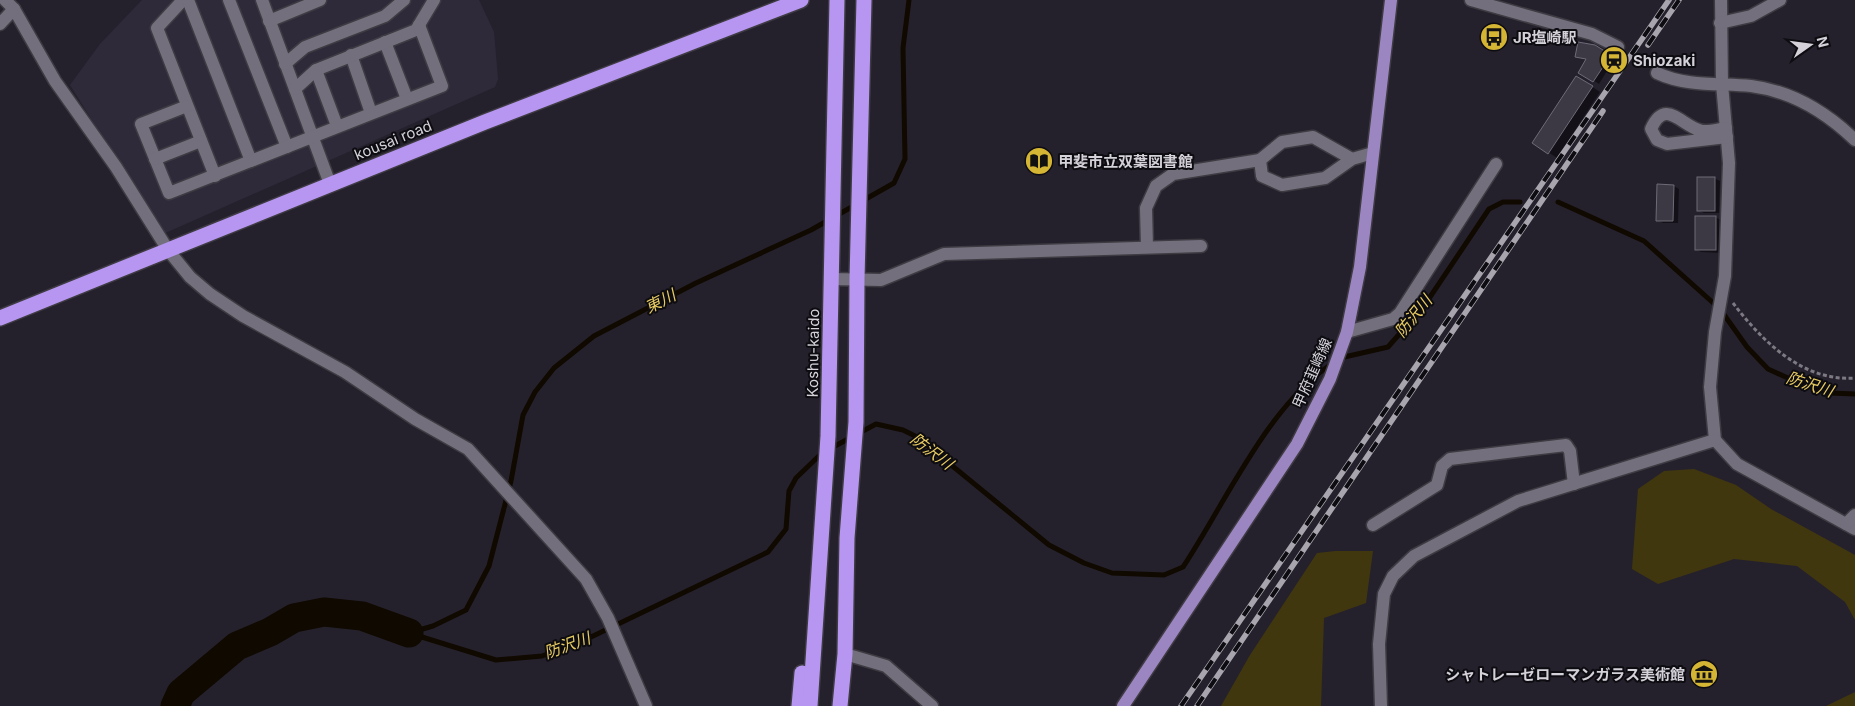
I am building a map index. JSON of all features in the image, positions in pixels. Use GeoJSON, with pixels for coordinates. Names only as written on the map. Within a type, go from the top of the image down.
{"type":"FeatureCollection","features":[{"type":"Feature","properties":{"kind":"highway","name":"kousai road"},"geometry":{"type":"LineString","coordinates":[[0,318],[485,122],[801,0]]}},
{"type":"Feature","properties":{"kind":"highway","name":"Koshu-kaido"},"geometry":{"type":"LineString","coordinates":[[810,706],[827,469],[837,0]]}},
{"type":"Feature","properties":{"kind":"highway"},"geometry":{"type":"LineString","coordinates":[[848,706],[845,654],[847,538],[856,422],[858,222],[864,0]]}},
{"type":"Feature","properties":{"kind":"highway"},"geometry":{"type":"LineString","coordinates":[[799,706],[808,620],[820,572]]}},
{"type":"Feature","properties":{"kind":"highway"},"geometry":{"type":"LineString","coordinates":[[840,706],[845,654]]}},
{"type":"Feature","properties":{"kind":"main road","name":"甲府韮崎線"},"geometry":{"type":"LineString","coordinates":[[1123,706],[1297,444],[1330,378],[1343,345],[1360,267],[1391,0]]}},
{"type":"Feature","properties":{"kind":"street"},"geometry":{"type":"LineString","coordinates":[[183,0],[157,28],[215,176]]}},
{"type":"Feature","properties":{"kind":"street"},"geometry":{"type":"LineString","coordinates":[[188,0],[251,161]]}},
{"type":"Feature","properties":{"kind":"street"},"geometry":{"type":"LineString","coordinates":[[229,0],[287,147]]}},
{"type":"Feature","properties":{"kind":"street"},"geometry":{"type":"LineString","coordinates":[[262,0],[330,184]]}},
{"type":"Feature","properties":{"kind":"street"},"geometry":{"type":"LineString","coordinates":[[269,21],[320,0]]}},
{"type":"Feature","properties":{"kind":"street"},"geometry":{"type":"LineString","coordinates":[[285,64],[305,47],[385,16],[404,0]]}},
{"type":"Feature","properties":{"kind":"street"},"geometry":{"type":"LineString","coordinates":[[295,89],[316,70],[416,30],[434,0]]}},
{"type":"Feature","properties":{"kind":"street"},"geometry":{"type":"LineString","coordinates":[[1471,0],[1592,34],[1618,47]]}},
{"type":"Feature","properties":{"kind":"street"},"geometry":{"type":"LineString","coordinates":[[1721,0],[1722,84],[1729,163],[1723,294],[1715,332],[1710,387],[1715,440],[1737,464],[1852,523]]}},
{"type":"Feature","properties":{"kind":"street"},"geometry":{"type":"LineString","coordinates":[[1720,23],[1751,16],[1780,0]]}},
{"type":"Feature","properties":{"kind":"street"},"geometry":{"type":"LineString","coordinates":[[0,24],[10,5]]}},
{"type":"Feature","properties":{"kind":"street"},"geometry":{"type":"LineString","coordinates":[[10,5],[55,81],[116,167],[168,250],[190,277],[210,294],[243,316],[345,372],[415,420],[468,449],[586,579],[608,618],[646,706]]}},
{"type":"Feature","properties":{"kind":"street"},"geometry":{"type":"LineString","coordinates":[[188,106],[141,124],[169,193],[442,86],[419,25]]}},
{"type":"Feature","properties":{"kind":"street"},"geometry":{"type":"LineString","coordinates":[[385,42],[408,99]]}},
{"type":"Feature","properties":{"kind":"street"},"geometry":{"type":"LineString","coordinates":[[351,56],[371,113]]}},
{"type":"Feature","properties":{"kind":"street"},"geometry":{"type":"LineString","coordinates":[[316,70],[337,126]]}},
{"type":"Feature","properties":{"kind":"street"},"geometry":{"type":"LineString","coordinates":[[1657,73],[1684,83],[1753,86],[1785,95],[1812,106],[1837,122],[1855,140]]}},
{"type":"Feature","properties":{"kind":"street"},"geometry":{"type":"LineString","coordinates":[[1664,114],[1674,115],[1700,131],[1726,133],[1667,144],[1657,140],[1651,129],[1655,120],[1664,114]]}},
{"type":"Feature","properties":{"kind":"street"},"geometry":{"type":"LineString","coordinates":[[1147,247],[1146,208],[1156,186],[1173,174],[1260,160],[1282,142],[1313,137],[1352,159]]}},
{"type":"Feature","properties":{"kind":"street"},"geometry":{"type":"LineString","coordinates":[[156,159],[201,141]]}},
{"type":"Feature","properties":{"kind":"street"},"geometry":{"type":"LineString","coordinates":[[1260,160],[1262,176],[1282,184],[1325,178],[1352,159],[1374,153]]}},
{"type":"Feature","properties":{"kind":"street"},"geometry":{"type":"LineString","coordinates":[[1347,332],[1393,319],[1400,313],[1496,164]]}},
{"type":"Feature","properties":{"kind":"street"},"geometry":{"type":"LineString","coordinates":[[831,278],[882,280],[944,254],[1201,246]]}},
{"type":"Feature","properties":{"kind":"street"},"geometry":{"type":"LineString","coordinates":[[1381,706],[1379,644],[1384,594],[1393,576],[1414,556],[1518,501],[1715,440]]}},
{"type":"Feature","properties":{"kind":"street"},"geometry":{"type":"LineString","coordinates":[[1372,525],[1437,485],[1442,466],[1450,460],[1566,445],[1570,452],[1574,484]]}},
{"type":"Feature","properties":{"kind":"street"},"geometry":{"type":"LineString","coordinates":[[845,654],[886,666],[932,706]]}},
{"type":"Feature","properties":{"kind":"path"},"geometry":{"type":"LineString","coordinates":[[1723,294],[1777,352],[1804,367],[1830,377],[1855,378]]}},
{"type":"Feature","properties":{"kind":"shaded area"},"geometry":{"type":"Polygon","coordinates":[[[142,0],[479,0],[494,32],[498,79],[495,87],[163,234],[70,85],[100,44],[142,0]]]}},
{"type":"Feature","properties":{"kind":"shaded area"},"geometry":{"type":"Polygon","coordinates":[[[1694,469],[1736,485],[1771,509],[1855,555],[1855,620],[1845,602],[1797,566],[1734,559],[1658,584],[1632,569],[1638,489],[1664,471],[1694,469]]]}},
{"type":"Feature","properties":{"kind":"shaded area"},"geometry":{"type":"Polygon","coordinates":[[[1373,551],[1366,603],[1324,618],[1321,706],[1221,706],[1250,655],[1317,553],[1373,551]]]}},
{"type":"Feature","properties":{"kind":"shaded area"},"geometry":{"type":"Polygon","coordinates":[[[1855,692],[1855,706],[1826,706],[1855,692]]]}},
{"type":"Feature","properties":{"kind":"building"},"geometry":{"type":"Polygon","coordinates":[[[1578,42],[1595,45],[1611,55],[1593,82],[1578,73],[1586,59],[1575,57],[1578,42]]]}},
{"type":"Feature","properties":{"kind":"building"},"geometry":{"type":"Polygon","coordinates":[[[1611,55],[1622,62],[1617,70],[1607,60],[1611,55]]]}},
{"type":"Feature","properties":{"kind":"building"},"geometry":{"type":"Polygon","coordinates":[[[1576,76],[1593,86],[1548,154],[1532,143],[1576,76]]]}},
{"type":"Feature","properties":{"kind":"building"},"geometry":{"type":"Polygon","coordinates":[[[1697,177],[1715,177],[1715,211],[1697,211],[1697,177]]]}},
{"type":"Feature","properties":{"kind":"building"},"geometry":{"type":"Polygon","coordinates":[[[1657,184],[1674,185],[1673,221],[1656,221],[1657,184]]]}},
{"type":"Feature","properties":{"kind":"building"},"geometry":{"type":"Polygon","coordinates":[[[1695,216],[1716,216],[1716,250],[1695,250],[1695,216]]]}},
{"type":"Feature","properties":{"kind":"waterway","name":"東川"},"geometry":{"type":"LineString","coordinates":[[409,633],[433,626],[466,610],[489,566],[511,481],[523,415],[535,392],[554,368],[594,336],[696,283],[811,230],[894,183],[905,159],[903,48],[909,0]]}},
{"type":"Feature","properties":{"kind":"waterway","name":"防沢川"},"geometry":{"type":"LineString","coordinates":[[1340,358],[1388,347],[1424,306],[1489,209],[1503,202],[1520,202]]}},
{"type":"Feature","properties":{"kind":"waterway","name":"防沢川"},"geometry":{"type":"LineString","coordinates":[[1558,202],[1644,241],[1720,309],[1747,347],[1768,369],[1799,383],[1830,393],[1855,394]]}},
{"type":"Feature","properties":{"kind":"waterway","name":"防沢川"},"geometry":{"type":"LineString","coordinates":[[409,633],[496,660],[542,656],[591,637],[768,552],[786,529],[789,491],[796,478],[822,453],[876,424],[903,430],[917,437],[1049,545],[1084,563],[1112,573],[1164,575],[1183,567],[1250,456],[1288,403],[1310,381],[1333,363]]}},
{"type":"Feature","properties":{"kind":"waterway","name":"防沢川"},"geometry":{"type":"LineString","coordinates":[[175,706],[181,693],[237,646],[270,632],[294,618],[324,612],[362,616],[409,633]]}},
{"type":"Feature","properties":{"kind":"railway"},"geometry":{"type":"LineString","coordinates":[[1181,706],[1669,0]]}},
{"type":"Feature","properties":{"kind":"railway"},"geometry":{"type":"LineString","coordinates":[[1648,45],[1679,0]]}},
{"type":"Feature","properties":{"kind":"railway"},"geometry":{"type":"LineString","coordinates":[[1197,706],[1603,111]]}},
{"type":"Feature","properties":{"kind":"place","name":"JR塩崎駅"},"geometry":{"type":"Point","coordinates":[1494,37]}},
{"type":"Feature","properties":{"kind":"place","name":"Shiozaki"},"geometry":{"type":"Point","coordinates":[1614,60]}},
{"type":"Feature","properties":{"kind":"place","name":"甲斐市立双葉図書館"},"geometry":{"type":"Point","coordinates":[1039,161]}},
{"type":"Feature","properties":{"kind":"place","name":"シャトレーゼローマンガラス美術館"},"geometry":{"type":"Point","coordinates":[1704,674]}}]}
